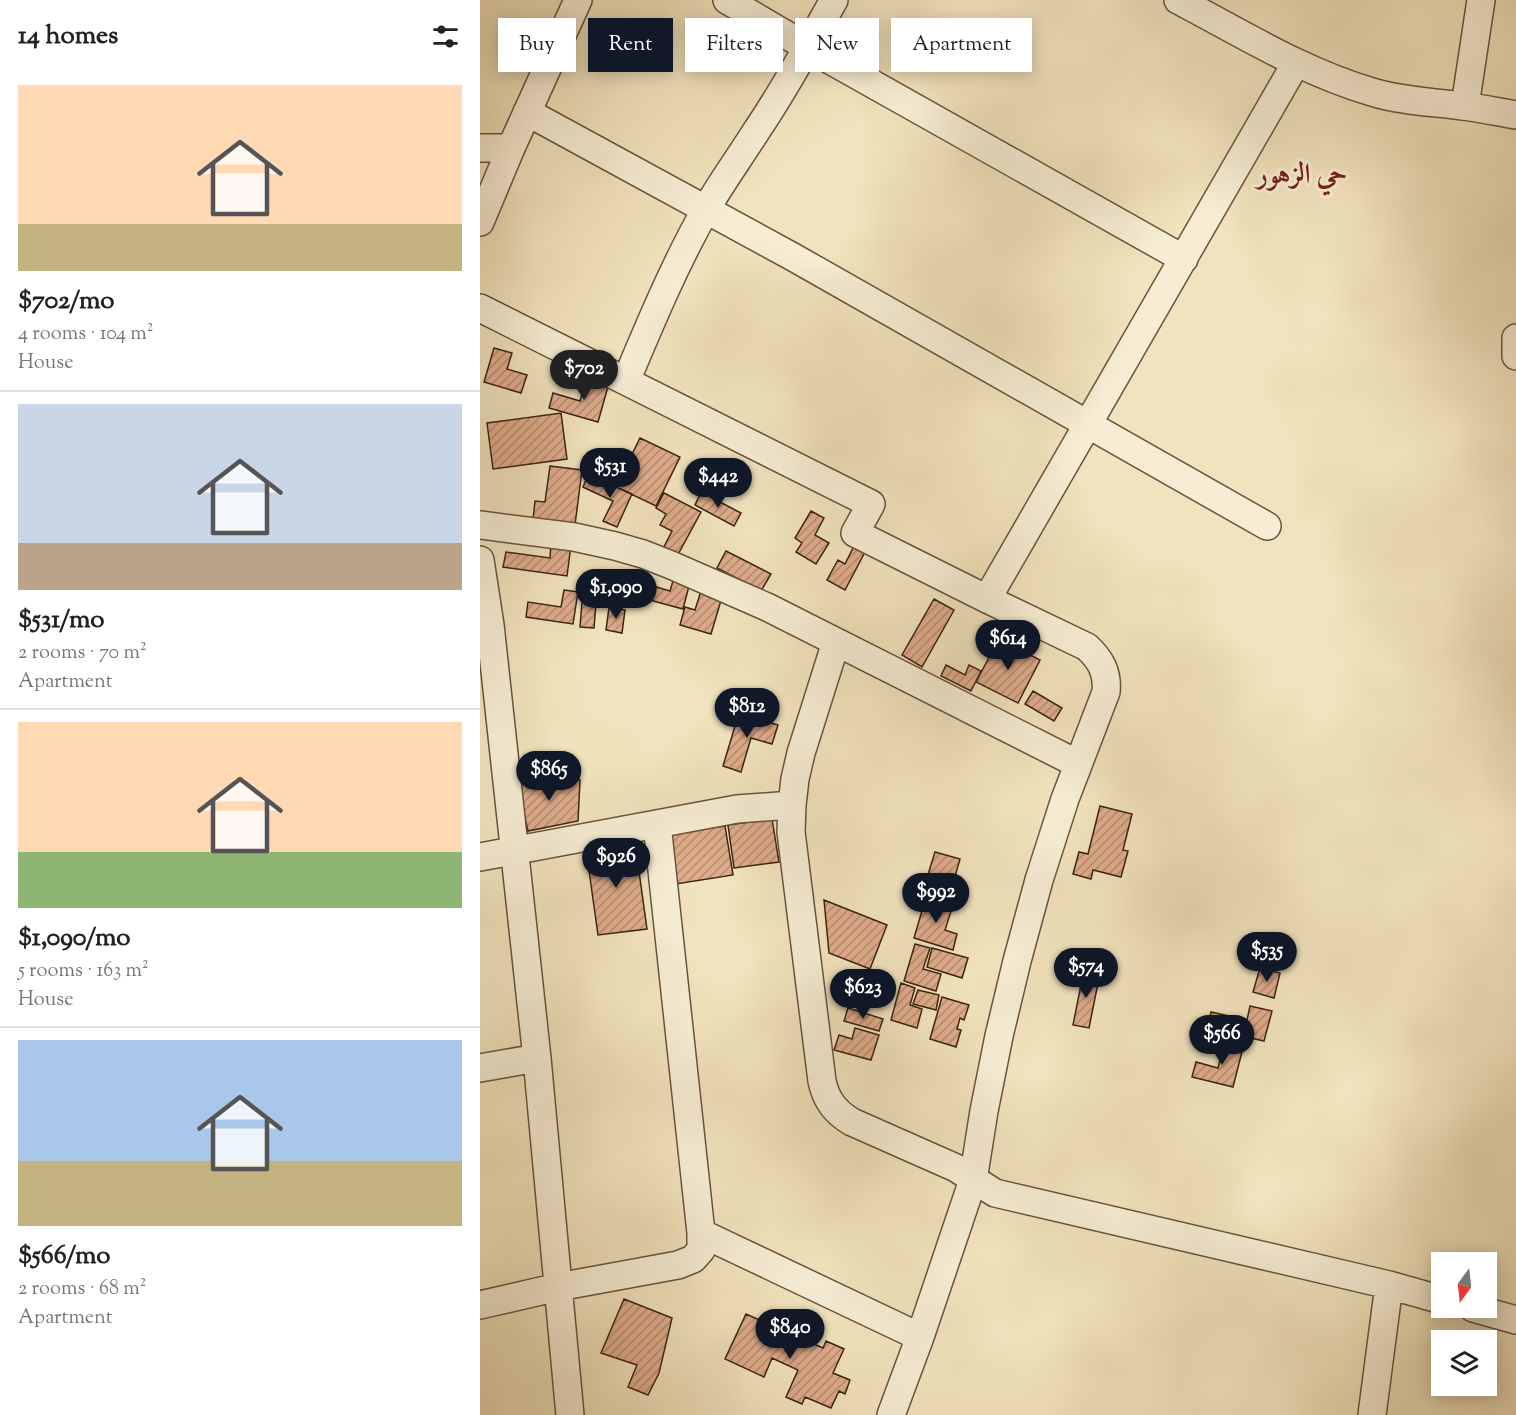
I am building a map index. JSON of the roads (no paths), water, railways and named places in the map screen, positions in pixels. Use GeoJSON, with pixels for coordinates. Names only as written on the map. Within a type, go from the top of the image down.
{"type":"FeatureCollection","features":[{"type":"Feature","properties":{"kind":"street"},"geometry":{"type":"LineString","coordinates":[[480,222],[578,0]]}},
{"type":"Feature","properties":{"kind":"street"},"geometry":{"type":"LineString","coordinates":[[727,0],[795,40]]}},
{"type":"Feature","properties":{"kind":"street"},"geometry":{"type":"LineString","coordinates":[[824,18],[834,0]]}},
{"type":"Feature","properties":{"kind":"street"},"geometry":{"type":"LineString","coordinates":[[1178,0],[1296,63],[1332,79],[1374,93],[1516,115]]}},
{"type":"Feature","properties":{"kind":"street"},"geometry":{"type":"LineString","coordinates":[[1465,106],[1481,0]]}},
{"type":"Feature","properties":{"kind":"street"},"geometry":{"type":"LineString","coordinates":[[987,599],[1296,63]]}},
{"type":"Feature","properties":{"kind":"street"},"geometry":{"type":"LineString","coordinates":[[626,381],[684,249],[731,168],[758,129],[795,67]]}},
{"type":"Feature","properties":{"kind":"street"},"geometry":{"type":"LineString","coordinates":[[851,72],[1184,259]]}},
{"type":"Feature","properties":{"kind":"street"},"geometry":{"type":"LineString","coordinates":[[527,112],[803,262],[1267,526]]}},
{"type":"Feature","properties":{"kind":"street"},"geometry":{"type":"LineString","coordinates":[[480,148],[511,148]]}},
{"type":"Feature","properties":{"kind":"street"},"geometry":{"type":"LineString","coordinates":[[480,308],[870,504],[855,533],[1087,647],[1102,666],[1107,684],[1106,692],[1065,799],[1042,870],[1017,961],[997,1047],[973,1180],[891,1415]]}},
{"type":"Feature","properties":{"kind":"street"},"geometry":{"type":"LineString","coordinates":[[1516,338],[1516,356]]}},
{"type":"Feature","properties":{"kind":"street"},"geometry":{"type":"LineString","coordinates":[[480,525],[574,537],[644,554],[766,607],[1078,764]]}},
{"type":"Feature","properties":{"kind":"street"},"geometry":{"type":"LineString","coordinates":[[480,560],[485,626],[514,851],[537,1058],[570,1415]]}},
{"type":"Feature","properties":{"kind":"street"},"geometry":{"type":"LineString","coordinates":[[836,642],[801,753],[795,779],[791,832],[822,1081],[832,1107],[852,1122],[956,1168],[995,1193],[1431,1297]]}},
{"type":"Feature","properties":{"kind":"street"},"geometry":{"type":"LineString","coordinates":[[480,857],[736,809],[792,806]]}},
{"type":"Feature","properties":{"kind":"street"},"geometry":{"type":"LineString","coordinates":[[480,1305],[558,1287],[678,1265],[693,1258],[701,1250],[657,824]]}},
{"type":"Feature","properties":{"kind":"street"},"geometry":{"type":"LineString","coordinates":[[480,1068],[537,1058]]}},
{"type":"Feature","properties":{"kind":"street"},"geometry":{"type":"LineString","coordinates":[[701,1233],[920,1337]]}},
{"type":"Feature","properties":{"kind":"street"},"geometry":{"type":"LineString","coordinates":[[1372,1415],[1389,1286]]}},
{"type":"Feature","properties":{"kind":"street"},"geometry":{"type":"LineString","coordinates":[[1497,1315],[1516,1320]]}},
{"type":"Feature","properties":{"kind":"district","name":"حي الزهور"},"geometry":{"type":"Point","coordinates":[1302,176]}}]}
